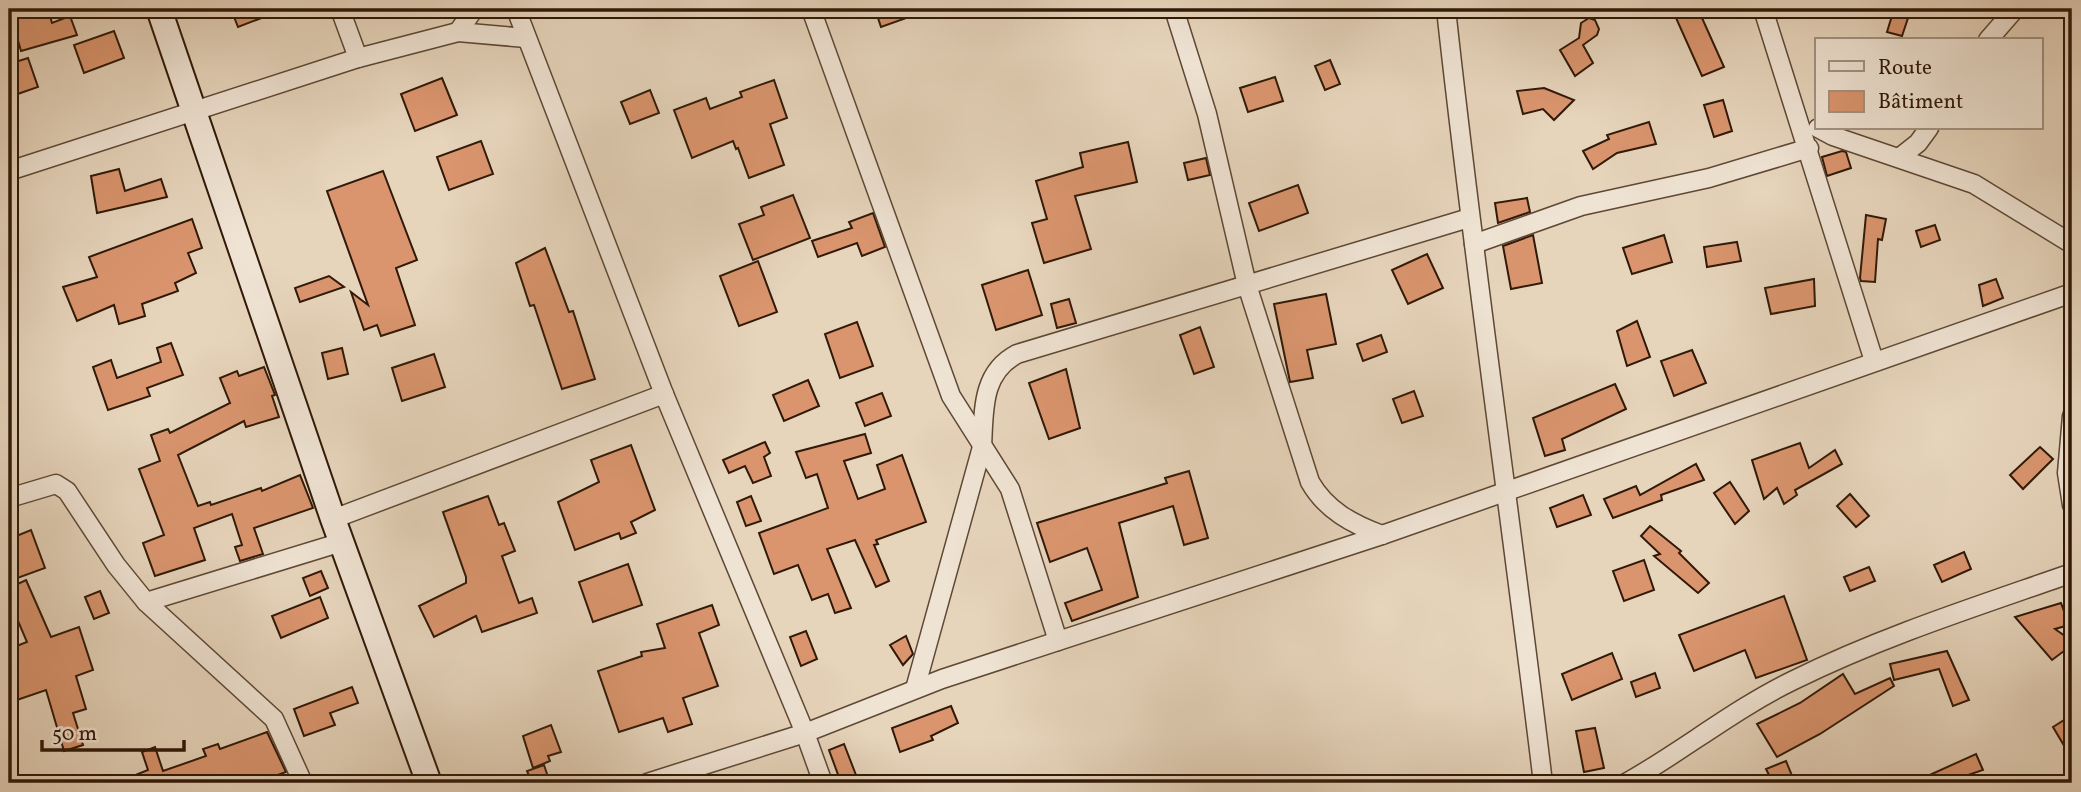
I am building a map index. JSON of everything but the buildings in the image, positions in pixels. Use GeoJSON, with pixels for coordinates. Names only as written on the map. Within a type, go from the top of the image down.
{"type":"FeatureCollection","features":[{"type":"Feature","properties":{"kind":"main road"},"geometry":{"type":"LineString","coordinates":[[159,9],[337,530],[429,783]]}},
{"type":"Feature","properties":{"kind":"street"},"geometry":{"type":"LineString","coordinates":[[340,9],[358,58]]}},
{"type":"Feature","properties":{"kind":"street"},"geometry":{"type":"LineString","coordinates":[[458,32],[474,9]]}},
{"type":"Feature","properties":{"kind":"street"},"geometry":{"type":"LineString","coordinates":[[516,9],[664,394],[805,733],[823,783]]}},
{"type":"Feature","properties":{"kind":"street"},"geometry":{"type":"LineString","coordinates":[[811,9],[946,383],[982,447],[1010,489],[1058,641]]}},
{"type":"Feature","properties":{"kind":"street"},"geometry":{"type":"LineString","coordinates":[[1174,9],[1207,114],[1247,285],[1310,482],[1320,499],[1339,514],[1382,535]]}},
{"type":"Feature","properties":{"kind":"street"},"geometry":{"type":"LineString","coordinates":[[1446,9],[1469,218],[1508,488],[1543,783]]}},
{"type":"Feature","properties":{"kind":"street"},"geometry":{"type":"LineString","coordinates":[[1763,9],[1796,105],[1874,361]]}},
{"type":"Feature","properties":{"kind":"street"},"geometry":{"type":"LineString","coordinates":[[1990,38],[2015,9]]}},
{"type":"Feature","properties":{"kind":"street"},"geometry":{"type":"LineString","coordinates":[[9,171],[358,58],[458,32],[526,38]]}},
{"type":"Feature","properties":{"kind":"street"},"geometry":{"type":"LineString","coordinates":[[1796,105],[1815,124]]}},
{"type":"Feature","properties":{"kind":"street"},"geometry":{"type":"LineString","coordinates":[[1826,130],[1974,184],[2072,244]]}},
{"type":"Feature","properties":{"kind":"street"},"geometry":{"type":"LineString","coordinates":[[1899,158],[1919,142],[1928,130]]}},
{"type":"Feature","properties":{"kind":"street"},"geometry":{"type":"LineString","coordinates":[[1474,244],[1581,206],[1709,178],[1809,148]]}},
{"type":"Feature","properties":{"kind":"street"},"geometry":{"type":"LineString","coordinates":[[915,689],[982,447],[984,408],[991,381],[1000,363],[1017,354],[1469,218]]}},
{"type":"Feature","properties":{"kind":"street"},"geometry":{"type":"LineString","coordinates":[[647,783],[805,733],[915,689],[1382,535],[1508,488],[2072,293]]}},
{"type":"Feature","properties":{"kind":"street"},"geometry":{"type":"LineString","coordinates":[[146,602],[337,530],[664,394]]}},
{"type":"Feature","properties":{"kind":"street"},"geometry":{"type":"LineString","coordinates":[[2072,416],[2068,434],[2067,473],[2072,505]]}},
{"type":"Feature","properties":{"kind":"street"},"geometry":{"type":"LineString","coordinates":[[9,498],[56,484],[67,491],[116,565],[146,602],[274,719],[303,783]]}},
{"type":"Feature","properties":{"kind":"street"},"geometry":{"type":"LineString","coordinates":[[1626,783],[1659,764],[1735,711],[1793,680],[1885,639],[2072,573]]}}]}
